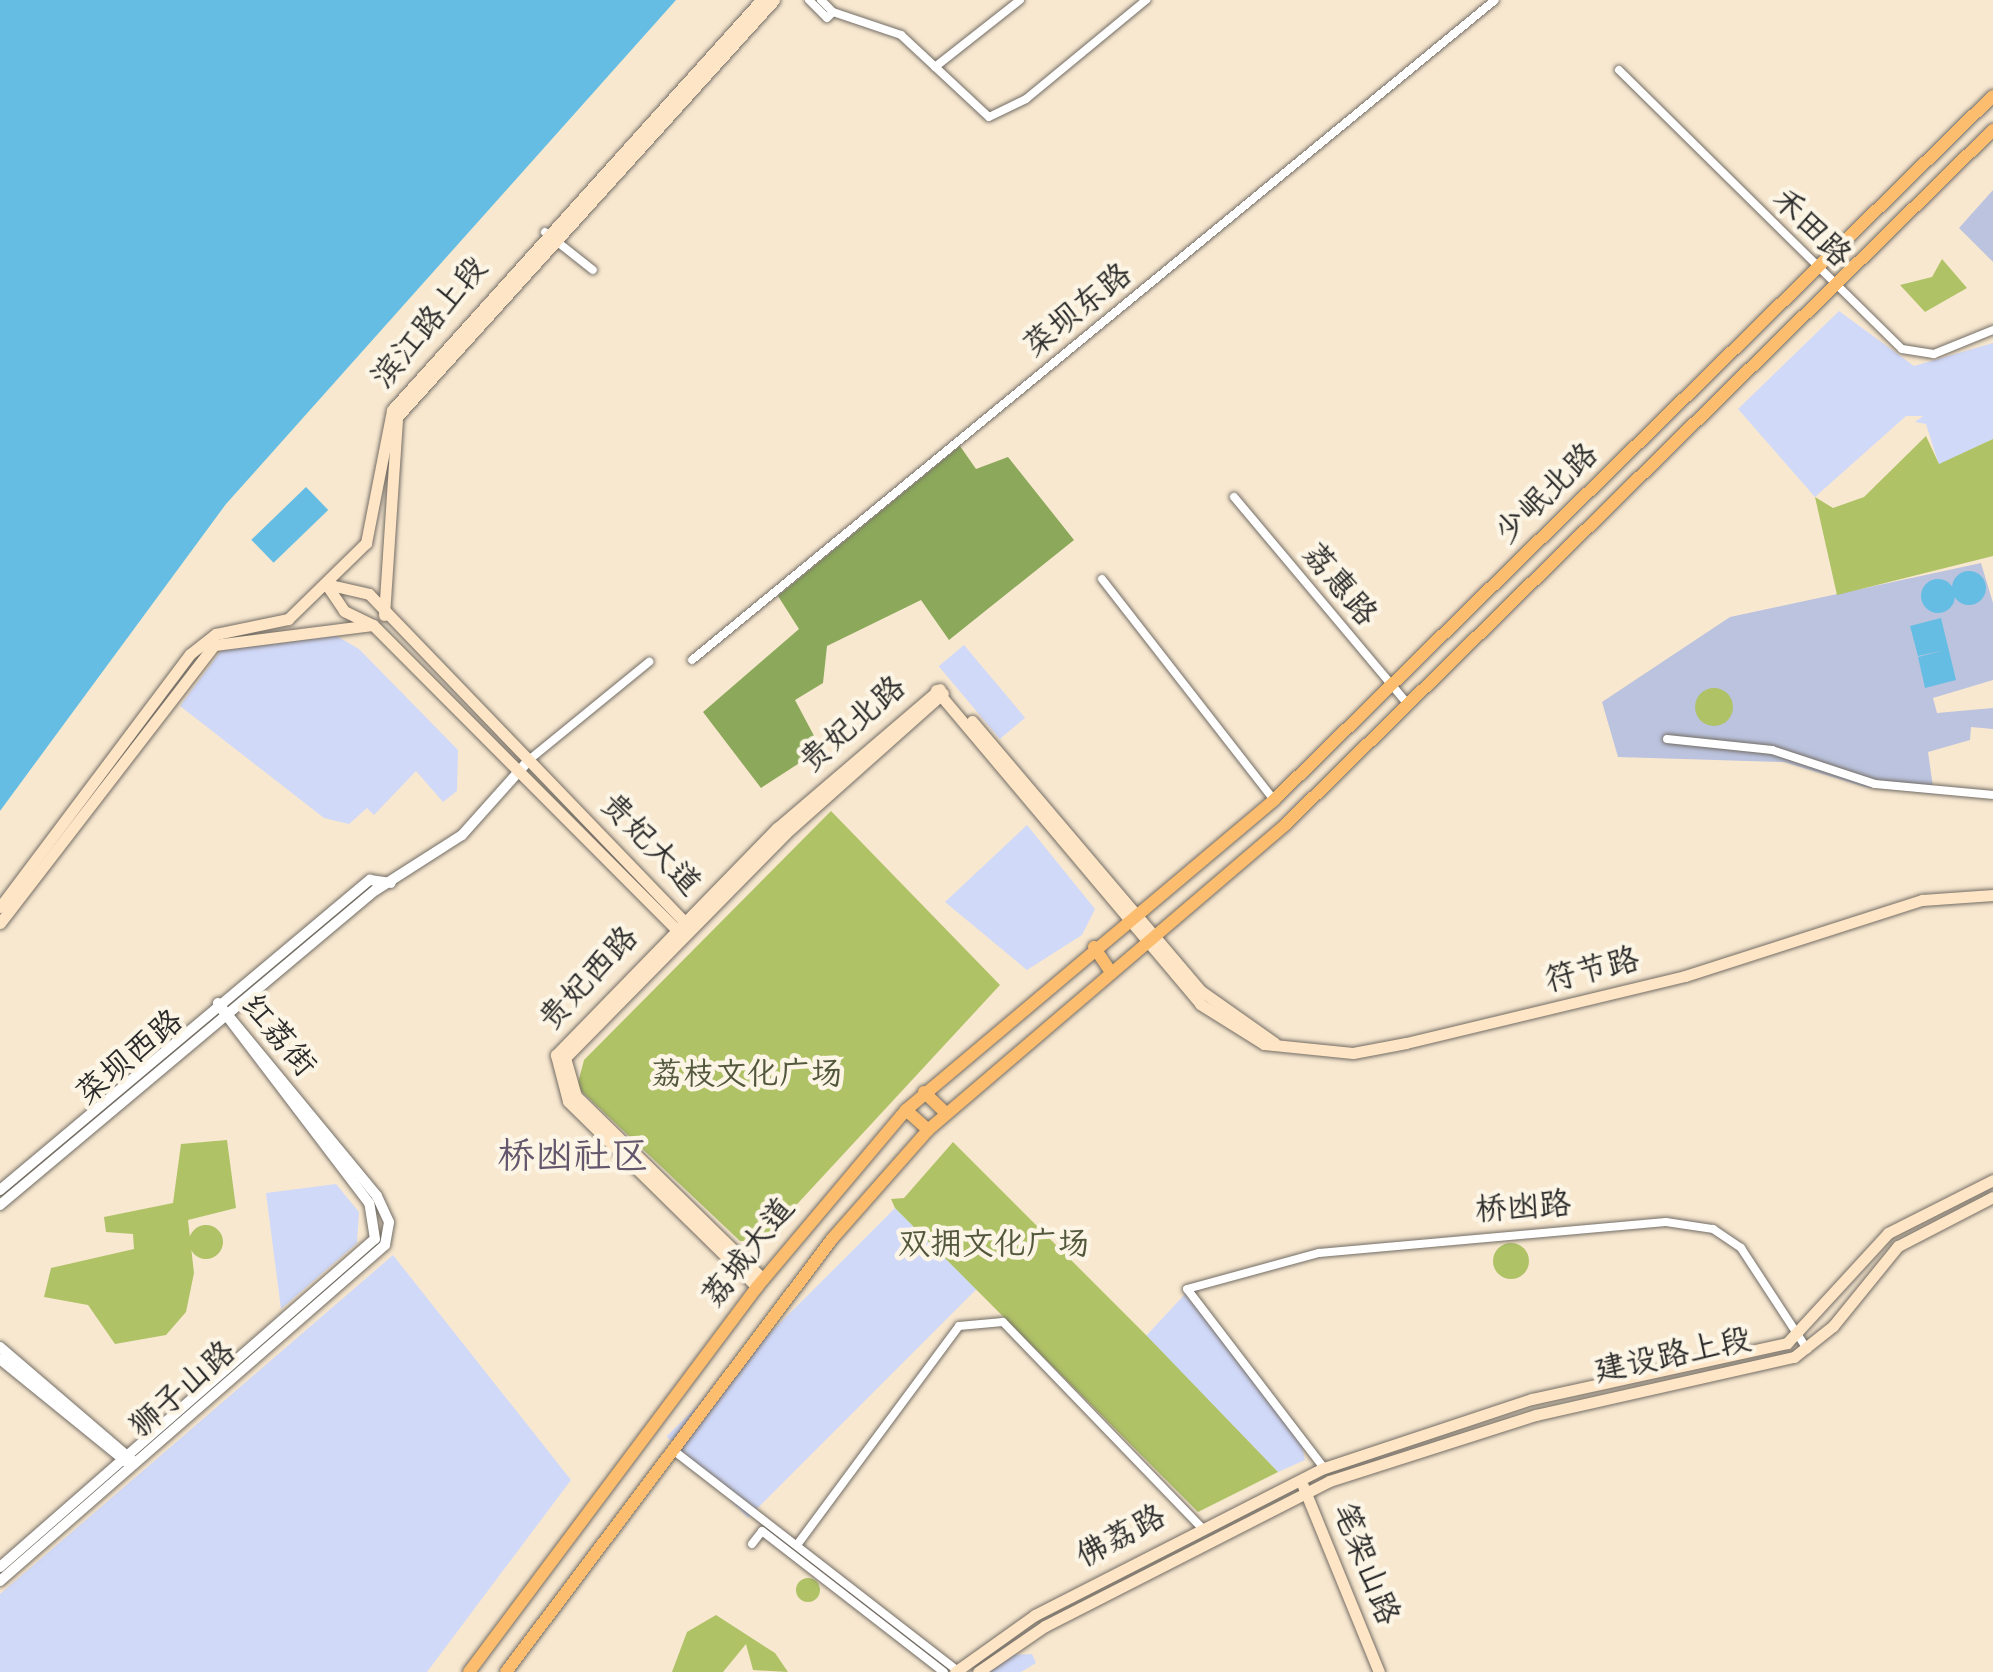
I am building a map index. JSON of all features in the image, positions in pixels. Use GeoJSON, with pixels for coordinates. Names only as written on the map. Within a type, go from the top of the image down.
{"type":"FeatureCollection","features":[{"type":"Feature","properties":{"kind":"main road","name":"滨江路上段"},"geometry":{"type":"LineString","coordinates":[[0,907],[190,654],[216,634],[288,619],[375,530],[392,410],[761,0]]}},
{"type":"Feature","properties":{"kind":"main road","name":"滨江路上段"},"geometry":{"type":"LineString","coordinates":[[384,615],[397,417],[549,235],[774,0]]}},
{"type":"Feature","properties":{"kind":"main road","name":"少岷北路"},"geometry":{"type":"LineString","coordinates":[[1133,917],[1274,800],[1394,687],[1993,96]]}},
{"type":"Feature","properties":{"kind":"main road","name":"少岷北路"},"geometry":{"type":"LineString","coordinates":[[1151,940],[1408,704],[1993,130]]}},
{"type":"Feature","properties":{"kind":"main road","name":"贵妃大道"},"geometry":{"type":"LineString","coordinates":[[326,584],[365,590],[384,615],[530,760],[681,927]]}},
{"type":"Feature","properties":{"kind":"main road","name":"贵妃大道"},"geometry":{"type":"LineString","coordinates":[[326,584],[344,612],[373,625],[681,927]]}},
{"type":"Feature","properties":{"kind":"main road"},"geometry":{"type":"LineString","coordinates":[[0,923],[214,646],[373,625],[384,615]]}},
{"type":"Feature","properties":{"kind":"main road","name":"符节路"},"geometry":{"type":"LineString","coordinates":[[940,692],[1133,917],[1213,1017],[1275,1043],[1353,1053],[1405,1043],[1685,976],[1915,905],[1993,898]]}},
{"type":"Feature","properties":{"kind":"main road","name":"贵妃北路"},"geometry":{"type":"LineString","coordinates":[[681,927],[940,692]]}},
{"type":"Feature","properties":{"kind":"main road","name":"荔城大道"},"geometry":{"type":"LineString","coordinates":[[468,1672],[760,1283],[906,1110],[1133,917]]}},
{"type":"Feature","properties":{"kind":"main road","name":"贵妃西路"},"geometry":{"type":"LineString","coordinates":[[681,927],[570,1049],[564,1077],[760,1283]]}},
{"type":"Feature","properties":{"kind":"main road","name":"荔城大道"},"geometry":{"type":"LineString","coordinates":[[506,1672],[843,1225],[946,1113],[1151,940]]}},
{"type":"Feature","properties":{"kind":"main road"},"geometry":{"type":"LineString","coordinates":[[1094,947],[1112,972]]}},
{"type":"Feature","properties":{"kind":"main road"},"geometry":{"type":"LineString","coordinates":[[924,1092],[946,1113]]}},
{"type":"Feature","properties":{"kind":"main road"},"geometry":{"type":"LineString","coordinates":[[906,1110],[928,1130]]}},
{"type":"Feature","properties":{"kind":"main road","name":"建设路上段"},"geometry":{"type":"LineString","coordinates":[[1324,1468],[1484,1413],[1799,1336],[1888,1233],[1993,1180]]}},
{"type":"Feature","properties":{"kind":"main road"},"geometry":{"type":"LineString","coordinates":[[1807,1349],[1898,1246],[1991,1199]]}},
{"type":"Feature","properties":{"kind":"main road","name":"建设路上段"},"geometry":{"type":"LineString","coordinates":[[1329,1482],[1536,1415],[1807,1349]]}},
{"type":"Feature","properties":{"kind":"main road","name":"佛荔路"},"geometry":{"type":"LineString","coordinates":[[954,1671],[1035,1615],[1200,1526],[1324,1468]]}},
{"type":"Feature","properties":{"kind":"main road","name":"笔架山路"},"geometry":{"type":"LineString","coordinates":[[1300,1477],[1379,1672]]}},
{"type":"Feature","properties":{"kind":"main road","name":"佛荔路"},"geometry":{"type":"LineString","coordinates":[[978,1672],[1211,1536],[1329,1482]]}},
{"type":"Feature","properties":{"kind":"street"},"geometry":{"type":"LineString","coordinates":[[809,0],[830,15],[900,34],[981,115],[998,116],[1146,0]]}},
{"type":"Feature","properties":{"kind":"street"},"geometry":{"type":"LineString","coordinates":[[821,0],[830,15]]}},
{"type":"Feature","properties":{"kind":"street"},"geometry":{"type":"LineString","coordinates":[[934,66],[1020,0]]}},
{"type":"Feature","properties":{"kind":"street","name":"菜坝东路"},"geometry":{"type":"LineString","coordinates":[[692,660],[1494,0]]}},
{"type":"Feature","properties":{"kind":"street","name":"禾田路"},"geometry":{"type":"LineString","coordinates":[[1618,70],[1834,287],[1910,353],[1946,350],[1993,330]]}},
{"type":"Feature","properties":{"kind":"street"},"geometry":{"type":"LineString","coordinates":[[549,235],[593,270]]}},
{"type":"Feature","properties":{"kind":"street","name":"荔惠路"},"geometry":{"type":"LineString","coordinates":[[1234,497],[1408,704]]}},
{"type":"Feature","properties":{"kind":"street"},"geometry":{"type":"LineString","coordinates":[[1102,579],[1274,800]]}},
{"type":"Feature","properties":{"kind":"street"},"geometry":{"type":"LineString","coordinates":[[530,760],[649,662]]}},
{"type":"Feature","properties":{"kind":"street"},"geometry":{"type":"LineString","coordinates":[[1668,739],[1772,750],[1876,784],[1993,794]]}},
{"type":"Feature","properties":{"kind":"street","name":"菜坝西路"},"geometry":{"type":"LineString","coordinates":[[0,1206],[370,880],[392,884],[462,835],[517,768],[530,760]]}},
{"type":"Feature","properties":{"kind":"street","name":"菜坝西路"},"geometry":{"type":"LineString","coordinates":[[0,1190],[222,1009]]}},
{"type":"Feature","properties":{"kind":"street","name":"红荔街"},"geometry":{"type":"LineString","coordinates":[[222,1009],[377,1196],[383,1230]]}},
{"type":"Feature","properties":{"kind":"street","name":"桥凼路"},"geometry":{"type":"LineString","coordinates":[[1324,1468],[1186,1288],[1338,1251],[1666,1222],[1713,1229],[1742,1248],[1807,1349]]}},
{"type":"Feature","properties":{"kind":"street","name":"狮子山路"},"geometry":{"type":"LineString","coordinates":[[0,1567],[360,1271],[383,1230]]}},
{"type":"Feature","properties":{"kind":"street"},"geometry":{"type":"LineString","coordinates":[[797,1546],[959,1326],[1003,1322],[1211,1536]]}},
{"type":"Feature","properties":{"kind":"street"},"geometry":{"type":"LineString","coordinates":[[0,1346],[129,1460]]}},
{"type":"Feature","properties":{"kind":"street"},"geometry":{"type":"LineString","coordinates":[[0,1359],[129,1460]]}},
{"type":"Feature","properties":{"kind":"street"},"geometry":{"type":"LineString","coordinates":[[673,1450],[954,1671]]}},
{"type":"Feature","properties":{"kind":"street","name":"狮子山路"},"geometry":{"type":"LineString","coordinates":[[0,1581],[129,1460]]}},
{"type":"Feature","properties":{"kind":"street"},"geometry":{"type":"LineString","coordinates":[[1324,1468],[1329,1482]]}},
{"type":"Feature","properties":{"kind":"street"},"geometry":{"type":"LineString","coordinates":[[752,1544],[762,1531],[954,1671]]}},
{"type":"Feature","properties":{"kind":"shaded area"},"geometry":{"type":"Polygon","coordinates":[[[1993,190],[1993,262],[1959,228],[1993,190]]]}},
{"type":"Feature","properties":{"kind":"shaded area"},"geometry":{"type":"Polygon","coordinates":[[[1839,311],[1914,366],[1993,343],[1993,439],[1939,465],[1926,424],[1915,422],[1923,416],[1906,416],[1815,497],[1738,409],[1839,311]]]}},
{"type":"Feature","properties":{"kind":"shaded area"},"geometry":{"type":"Polygon","coordinates":[[[1981,563],[1993,603],[1993,680],[1933,698],[1937,713],[1993,708],[1993,729],[1971,727],[1970,740],[1928,752],[1934,794],[1865,787],[1784,762],[1618,757],[1602,702],[1730,617],[1981,563]]]}},
{"type":"Feature","properties":{"kind":"shaded area"},"geometry":{"type":"Polygon","coordinates":[[[328,631],[359,649],[458,750],[457,791],[443,802],[416,771],[374,815],[367,808],[349,824],[324,818],[180,706],[229,640],[328,631]]]}},
{"type":"Feature","properties":{"kind":"shaded area"},"geometry":{"type":"Polygon","coordinates":[[[964,645],[1025,718],[1000,739],[939,666],[964,645]]]}},
{"type":"Feature","properties":{"kind":"shaded area"},"geometry":{"type":"Polygon","coordinates":[[[1027,825],[1095,909],[1082,935],[1027,970],[945,902],[1027,825]]]}},
{"type":"Feature","properties":{"kind":"shaded area"},"geometry":{"type":"Polygon","coordinates":[[[336,1184],[359,1212],[357,1243],[281,1309],[266,1193],[336,1184]]]}},
{"type":"Feature","properties":{"kind":"shaded area"},"geometry":{"type":"Polygon","coordinates":[[[895,1208],[976,1289],[748,1518],[667,1436],[895,1208]]]}},
{"type":"Feature","properties":{"kind":"shaded area"},"geometry":{"type":"Polygon","coordinates":[[[393,1255],[571,1480],[427,1672],[0,1672],[0,1594],[393,1255]]]}},
{"type":"Feature","properties":{"kind":"shaded area"},"geometry":{"type":"Polygon","coordinates":[[[1185,1294],[1300,1436],[1305,1460],[1278,1472],[1146,1336],[1185,1294]]]}},
{"type":"Feature","properties":{"kind":"shaded area"},"geometry":{"type":"Polygon","coordinates":[[[1032,1654],[1036,1663],[1021,1672],[986,1672],[1008,1655],[1032,1654]]]}},
{"type":"Feature","properties":{"kind":"green space"},"geometry":{"type":"Polygon","coordinates":[[[1942,259],[1967,288],[1925,312],[1900,285],[1932,277],[1942,259]]]}},
{"type":"Feature","properties":{"kind":"green space"},"geometry":{"type":"Polygon","coordinates":[[[1926,436],[1939,464],[1993,439],[1993,556],[1837,595],[1815,497],[1833,508],[1864,497],[1926,436]]]}},
{"type":"Feature","properties":{"kind":"green space"},"geometry":{"type":"Polygon","coordinates":[[[960,446],[976,469],[1008,457],[1074,540],[949,640],[921,600],[827,646],[823,683],[795,700],[821,749],[761,788],[703,712],[799,629],[778,596],[960,446]]]}},
{"type":"Feature","properties":{"kind":"green space"},"geometry":{"type":"Polygon","coordinates":[[[1714,688],[1728,693],[1733,707],[1728,721],[1714,726],[1700,721],[1695,707],[1700,693],[1714,688]]]}},
{"type":"Feature","properties":{"kind":"green space","name":"荔枝文化广场"},"geometry":{"type":"Polygon","coordinates":[[[831,811],[1000,985],[763,1241],[740,1241],[577,1087],[584,1060],[831,811]]]}},
{"type":"Feature","properties":{"kind":"green space"},"geometry":{"type":"Polygon","coordinates":[[[227,1140],[236,1208],[188,1220],[194,1273],[186,1312],[166,1335],[115,1344],[88,1305],[44,1297],[51,1268],[134,1249],[133,1234],[106,1232],[104,1217],[173,1203],[181,1144],[227,1140]]]}},
{"type":"Feature","properties":{"kind":"green space","name":"双拥文化广场"},"geometry":{"type":"Polygon","coordinates":[[[953,1142],[1278,1472],[1198,1512],[895,1208],[891,1199],[904,1198],[953,1142]]]}},
{"type":"Feature","properties":{"kind":"green space"},"geometry":{"type":"Polygon","coordinates":[[[206,1225],[218,1230],[223,1242],[218,1254],[206,1259],[194,1254],[189,1242],[194,1230],[206,1225]]]}},
{"type":"Feature","properties":{"kind":"green space"},"geometry":{"type":"Polygon","coordinates":[[[1511,1243],[1524,1248],[1529,1261],[1524,1274],[1511,1279],[1498,1274],[1493,1261],[1498,1248],[1511,1243]]]}},
{"type":"Feature","properties":{"kind":"green space"},"geometry":{"type":"Polygon","coordinates":[[[808,1578],[820,1590],[808,1602],[796,1590],[808,1578]]]}},
{"type":"Feature","properties":{"kind":"green space"},"geometry":{"type":"Polygon","coordinates":[[[716,1615],[775,1653],[788,1672],[753,1670],[746,1644],[723,1672],[672,1672],[687,1632],[716,1615]]]}},
{"type":"Feature","properties":{"kind":"water"},"geometry":{"type":"Polygon","coordinates":[[[0,0],[676,0],[226,504],[0,811],[0,0]]]}},
{"type":"Feature","properties":{"kind":"water"},"geometry":{"type":"Polygon","coordinates":[[[306,487],[328,510],[274,563],[251,540],[306,487]]]}},
{"type":"Feature","properties":{"kind":"water"},"geometry":{"type":"Polygon","coordinates":[[[1969,571],[1981,576],[1986,588],[1981,600],[1969,605],[1957,600],[1952,588],[1957,576],[1969,571]]]}},
{"type":"Feature","properties":{"kind":"water"},"geometry":{"type":"Polygon","coordinates":[[[1938,579],[1950,584],[1955,596],[1950,608],[1938,613],[1926,608],[1921,596],[1926,584],[1938,579]]]}},
{"type":"Feature","properties":{"kind":"water"},"geometry":{"type":"Polygon","coordinates":[[[1941,618],[1956,680],[1925,688],[1918,657],[1945,650],[1918,656],[1910,626],[1941,618]]]}},
{"type":"Feature","properties":{"kind":"district","name":"桥凼社区"},"geometry":{"type":"Point","coordinates":[573,1157]}}]}
